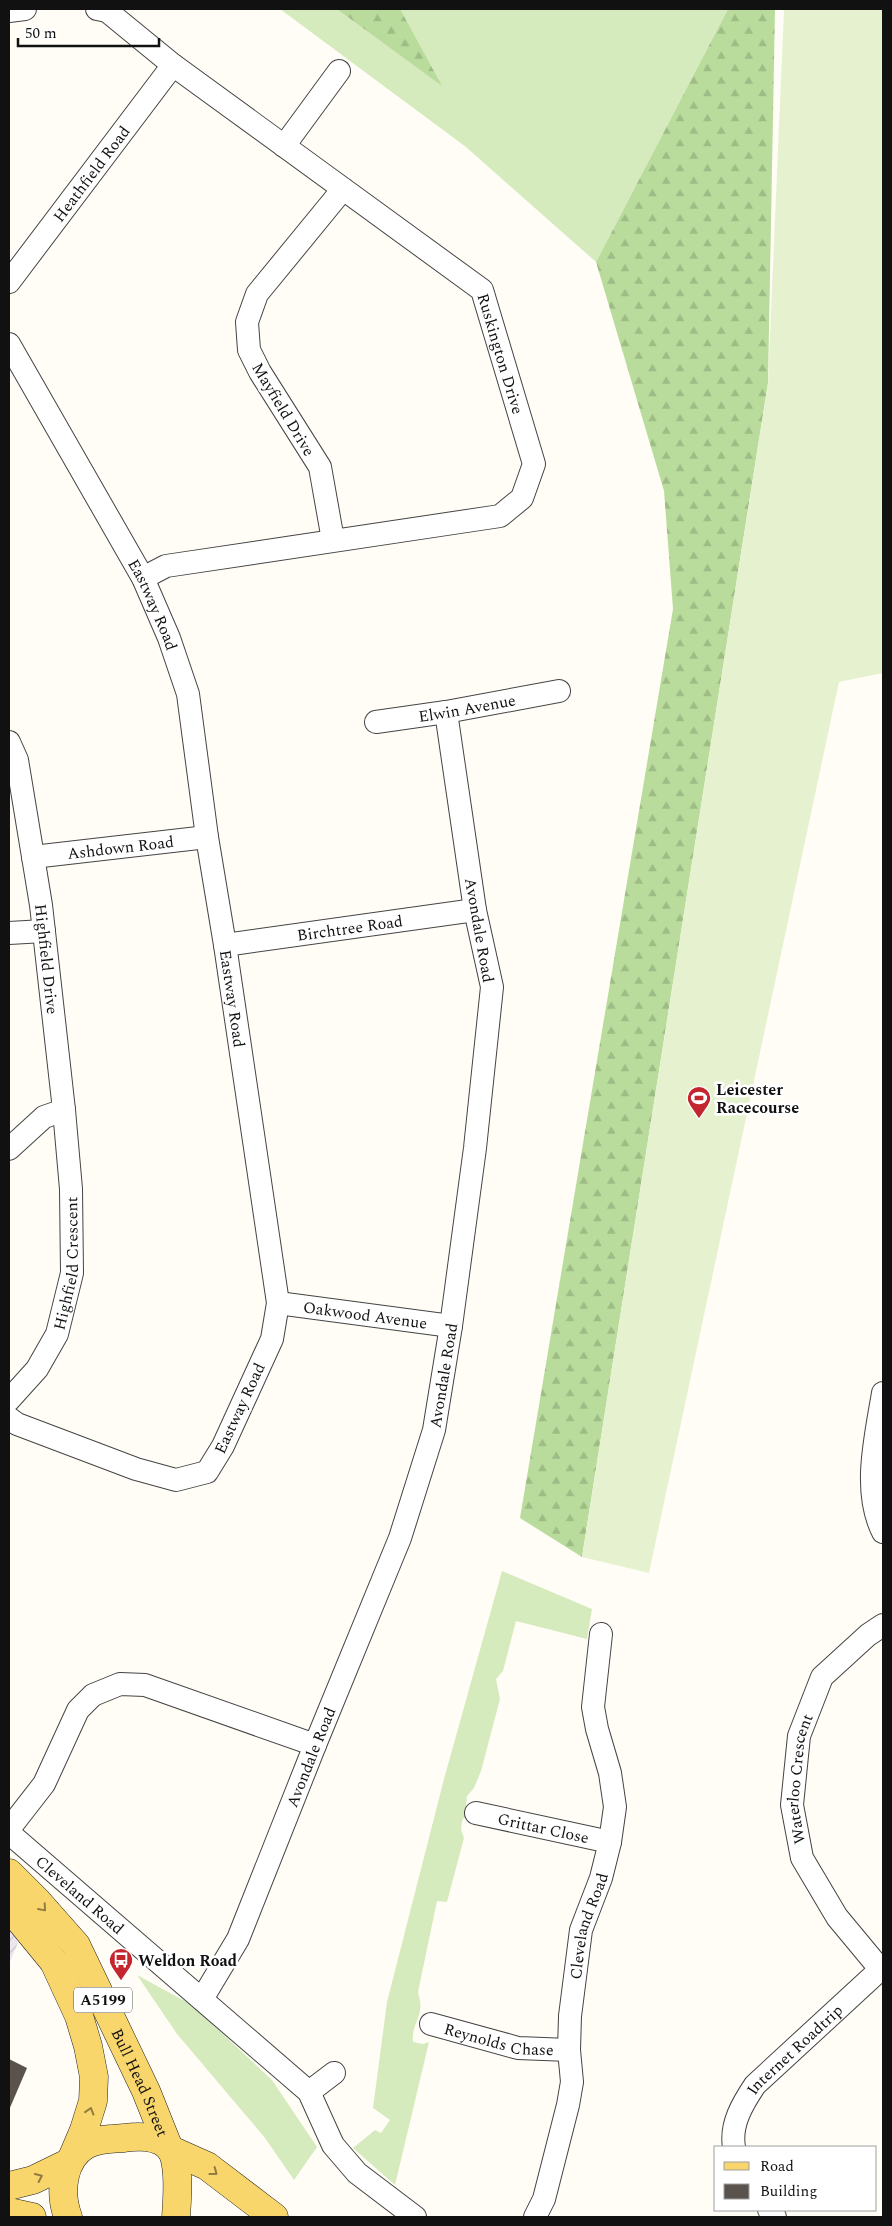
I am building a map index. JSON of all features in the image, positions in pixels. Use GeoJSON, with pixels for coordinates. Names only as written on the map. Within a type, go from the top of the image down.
{"type":"FeatureCollection","features":[{"type":"Feature","properties":{"kind":"main road","name":"Bull Head Street"},"geometry":{"type":"LineString","coordinates":[[9,1873],[76,1945],[146,2090],[170,2148],[177,2180],[176,2217]]}},
{"type":"Feature","properties":{"kind":"main road","name":"Bull Head Street"},"geometry":{"type":"LineString","coordinates":[[9,1907],[54,1962],[79,2016],[88,2046],[94,2077],[93,2101],[84,2130],[70,2160],[64,2196],[68,2217]]}},
{"type":"Feature","properties":{"kind":"main road"},"geometry":{"type":"LineString","coordinates":[[9,2186],[33,2180],[70,2160],[86,2145],[100,2140],[152,2138],[207,2166],[274,2217]]}},
{"type":"Feature","properties":{"kind":"main road"},"geometry":{"type":"LineString","coordinates":[[9,2212],[32,2217]]}},
{"type":"Feature","properties":{"kind":"street"},"geometry":{"type":"LineString","coordinates":[[9,11],[25,9]]}},
{"type":"Feature","properties":{"kind":"street","name":"Ruskington Drive"},"geometry":{"type":"LineString","coordinates":[[97,9],[107,11],[172,65],[482,290],[534,464],[522,498],[500,516],[166,566],[143,578]]}},
{"type":"Feature","properties":{"kind":"street","name":"Heathfield Road"},"geometry":{"type":"LineString","coordinates":[[9,282],[172,65]]}},
{"type":"Feature","properties":{"kind":"street"},"geometry":{"type":"LineString","coordinates":[[284,146],[339,70]]}},
{"type":"Feature","properties":{"kind":"street","name":"Mayfield Drive"},"geometry":{"type":"LineString","coordinates":[[333,540],[320,467],[253,358],[250,350],[247,322],[257,294],[343,189]]}},
{"type":"Feature","properties":{"kind":"street","name":"Eastway Road"},"geometry":{"type":"LineString","coordinates":[[9,344],[143,578],[169,638],[188,694],[207,837],[225,945],[278,1303],[272,1339],[223,1446],[207,1472],[176,1480],[136,1469],[17,1424],[9,1418]]}},
{"type":"Feature","properties":{"kind":"street","name":"Elwin Avenue"},"geometry":{"type":"LineString","coordinates":[[376,722],[559,692]]}},
{"type":"Feature","properties":{"kind":"street","name":"Avondale Road"},"geometry":{"type":"LineString","coordinates":[[202,1998],[238,1939],[314,1745],[400,1538],[434,1430],[451,1326],[475,1148],[492,987],[475,910],[446,712]]}},
{"type":"Feature","properties":{"kind":"street","name":"Highfield Drive"},"geometry":{"type":"LineString","coordinates":[[9,742],[17,760],[33,857],[44,931],[64,1110]]}},
{"type":"Feature","properties":{"kind":"street","name":"Ashdown Road"},"geometry":{"type":"LineString","coordinates":[[33,857],[207,837]]}},
{"type":"Feature","properties":{"kind":"street","name":"Birchtree Road"},"geometry":{"type":"LineString","coordinates":[[225,945],[475,910]]}},
{"type":"Feature","properties":{"kind":"street"},"geometry":{"type":"LineString","coordinates":[[9,933],[44,931]]}},
{"type":"Feature","properties":{"kind":"street"},"geometry":{"type":"LineString","coordinates":[[9,1149],[44,1117],[64,1110]]}},
{"type":"Feature","properties":{"kind":"street","name":"Highfield Crescent"},"geometry":{"type":"LineString","coordinates":[[9,1400],[37,1369],[57,1334],[72,1273],[71,1189],[64,1110]]}},
{"type":"Feature","properties":{"kind":"street","name":"Oakwood Avenue"},"geometry":{"type":"LineString","coordinates":[[278,1303],[451,1326]]}},
{"type":"Feature","properties":{"kind":"street"},"geometry":{"type":"LineString","coordinates":[[883,1393],[871,1468],[878,1521],[883,1532]]}},
{"type":"Feature","properties":{"kind":"street","name":"Waterloo Crescent"},"geometry":{"type":"LineString","coordinates":[[882,1968],[837,1916],[802,1858],[792,1805],[799,1736],[822,1677],[868,1635],[883,1625]]}},
{"type":"Feature","properties":{"kind":"street","name":"Cleveland Road"},"geometry":{"type":"LineString","coordinates":[[535,2217],[544,2199],[568,2105],[572,2082],[569,2050],[570,2016],[581,1930],[601,1878],[610,1842],[615,1807],[613,1790],[593,1707],[601,1634]]}},
{"type":"Feature","properties":{"kind":"street"},"geometry":{"type":"LineString","coordinates":[[9,1829],[44,1784],[78,1710],[93,1695],[120,1684],[146,1685],[314,1745]]}},
{"type":"Feature","properties":{"kind":"street","name":"Grittar Close"},"geometry":{"type":"LineString","coordinates":[[476,1812],[610,1842]]}},
{"type":"Feature","properties":{"kind":"street","name":"Cleveland Road"},"geometry":{"type":"LineString","coordinates":[[9,1833],[309,2092],[333,2145],[357,2173],[415,2217]]}},
{"type":"Feature","properties":{"kind":"street","name":"Internet Roadtrip"},"geometry":{"type":"LineString","coordinates":[[734,2146],[733,2140],[739,2109],[755,2085],[882,1968]]}},
{"type":"Feature","properties":{"kind":"street","name":"Reynolds Chase"},"geometry":{"type":"LineString","coordinates":[[431,2024],[518,2048],[569,2050]]}},
{"type":"Feature","properties":{"kind":"street"},"geometry":{"type":"LineString","coordinates":[[309,2092],[334,2073]]}},
{"type":"Feature","properties":{"kind":"shaded area"},"geometry":{"type":"Polygon","coordinates":[[[9,1922],[18,1943],[9,1964],[9,1922]]]}},
{"type":"Feature","properties":{"kind":"green space"},"geometry":{"type":"Polygon","coordinates":[[[280,9],[728,9],[596,262],[466,147],[280,9]]]}},
{"type":"Feature","properties":{"kind":"green space"},"geometry":{"type":"Polygon","coordinates":[[[337,9],[400,9],[442,86],[337,9]]]}},
{"type":"Feature","properties":{"kind":"green space"},"geometry":{"type":"Polygon","coordinates":[[[728,9],[775,9],[768,383],[582,1557],[520,1518],[673,609],[664,491],[596,262],[728,9]]]}},
{"type":"Feature","properties":{"kind":"green space","name":"Leicester Racecourse"},"geometry":{"type":"Polygon","coordinates":[[[784,9],[883,9],[883,673],[839,682],[649,1573],[582,1557],[768,383],[784,9]]]}},
{"type":"Feature","properties":{"kind":"green space"},"geometry":{"type":"Polygon","coordinates":[[[502,1571],[592,1609],[587,1639],[516,1621],[503,1671],[496,1679],[500,1699],[481,1771],[474,1788],[467,1796],[465,1816],[462,1821],[461,1830],[464,1838],[447,1902],[437,1901],[418,1992],[420,2008],[413,2035],[413,2042],[423,2044],[429,2042],[395,2185],[353,2148],[375,2130],[381,2133],[390,2120],[373,2108],[387,2002],[444,1779],[502,1571]]]}},
{"type":"Feature","properties":{"kind":"green space"},"geometry":{"type":"Polygon","coordinates":[[[137,1975],[192,2005],[272,2080],[317,2147],[294,2180],[265,2138],[177,2034],[137,1975]]]}},
{"type":"Feature","properties":{"kind":"building"},"geometry":{"type":"Polygon","coordinates":[[[9,2059],[27,2068],[9,2110],[9,2059]]]}},
{"type":"Feature","properties":{"kind":"place","name":"Leicester Racecourse"},"geometry":{"type":"Point","coordinates":[699,1119]}},
{"type":"Feature","properties":{"kind":"place","name":"Weldon Road"},"geometry":{"type":"Point","coordinates":[121,1981]}}]}
